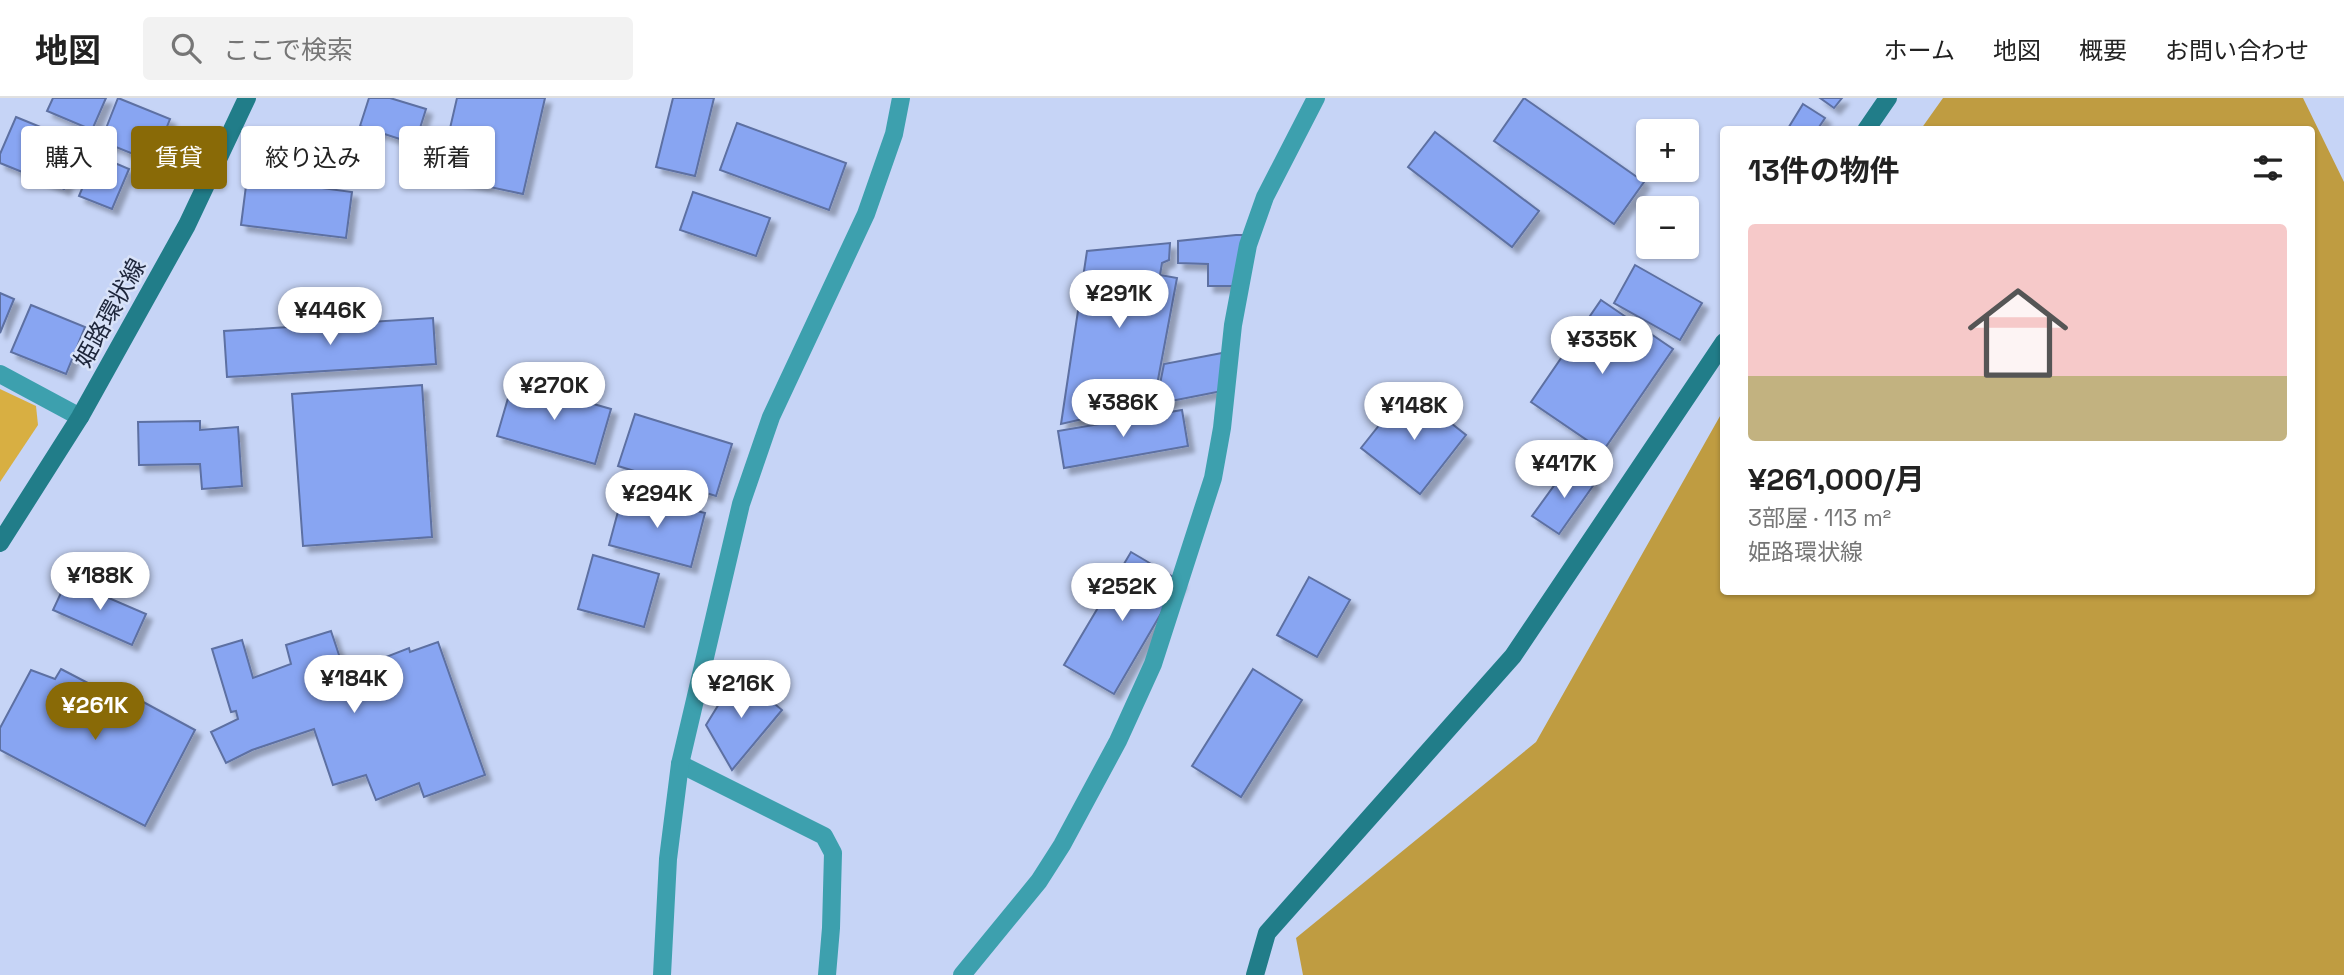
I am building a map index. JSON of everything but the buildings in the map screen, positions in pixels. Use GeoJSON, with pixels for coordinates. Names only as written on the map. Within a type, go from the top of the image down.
{"type":"FeatureCollection","features":[{"type":"Feature","properties":{"kind":"street","name":"姫路環状線"},"geometry":{"type":"LineString","coordinates":[[0,543],[80,417],[187,225],[247,98]]}},
{"type":"Feature","properties":{"kind":"street"},"geometry":{"type":"LineString","coordinates":[[662,975],[668,859],[680,764],[741,504],[771,417],[866,214],[894,134],[901,98]]}},
{"type":"Feature","properties":{"kind":"street"},"geometry":{"type":"LineString","coordinates":[[962,975],[1039,881],[1062,845],[1118,741],[1153,664],[1213,478],[1222,428],[1233,325],[1248,246],[1265,197],[1316,98]]}},
{"type":"Feature","properties":{"kind":"street"},"geometry":{"type":"LineString","coordinates":[[1869,126],[1888,98]]}},
{"type":"Feature","properties":{"kind":"street"},"geometry":{"type":"LineString","coordinates":[[1255,975],[1267,933],[1513,656],[1720,348]]}},
{"type":"Feature","properties":{"kind":"street"},"geometry":{"type":"LineString","coordinates":[[0,374],[80,417]]}},
{"type":"Feature","properties":{"kind":"street"},"geometry":{"type":"LineString","coordinates":[[680,764],[824,836],[833,853],[827,975]]}},
{"type":"Feature","properties":{"kind":"shaded area"},"geometry":{"type":"Polygon","coordinates":[[[1943,98],[2303,98],[2344,182],[2344,975],[1303,975],[1296,938],[1536,742],[1720,416],[1720,595],[2315,595],[2315,126],[1923,126],[1943,98]]]}},
{"type":"Feature","properties":{"kind":"shaded area"},"geometry":{"type":"Polygon","coordinates":[[[0,389],[36,406],[38,425],[0,482],[0,389]]]}}]}
